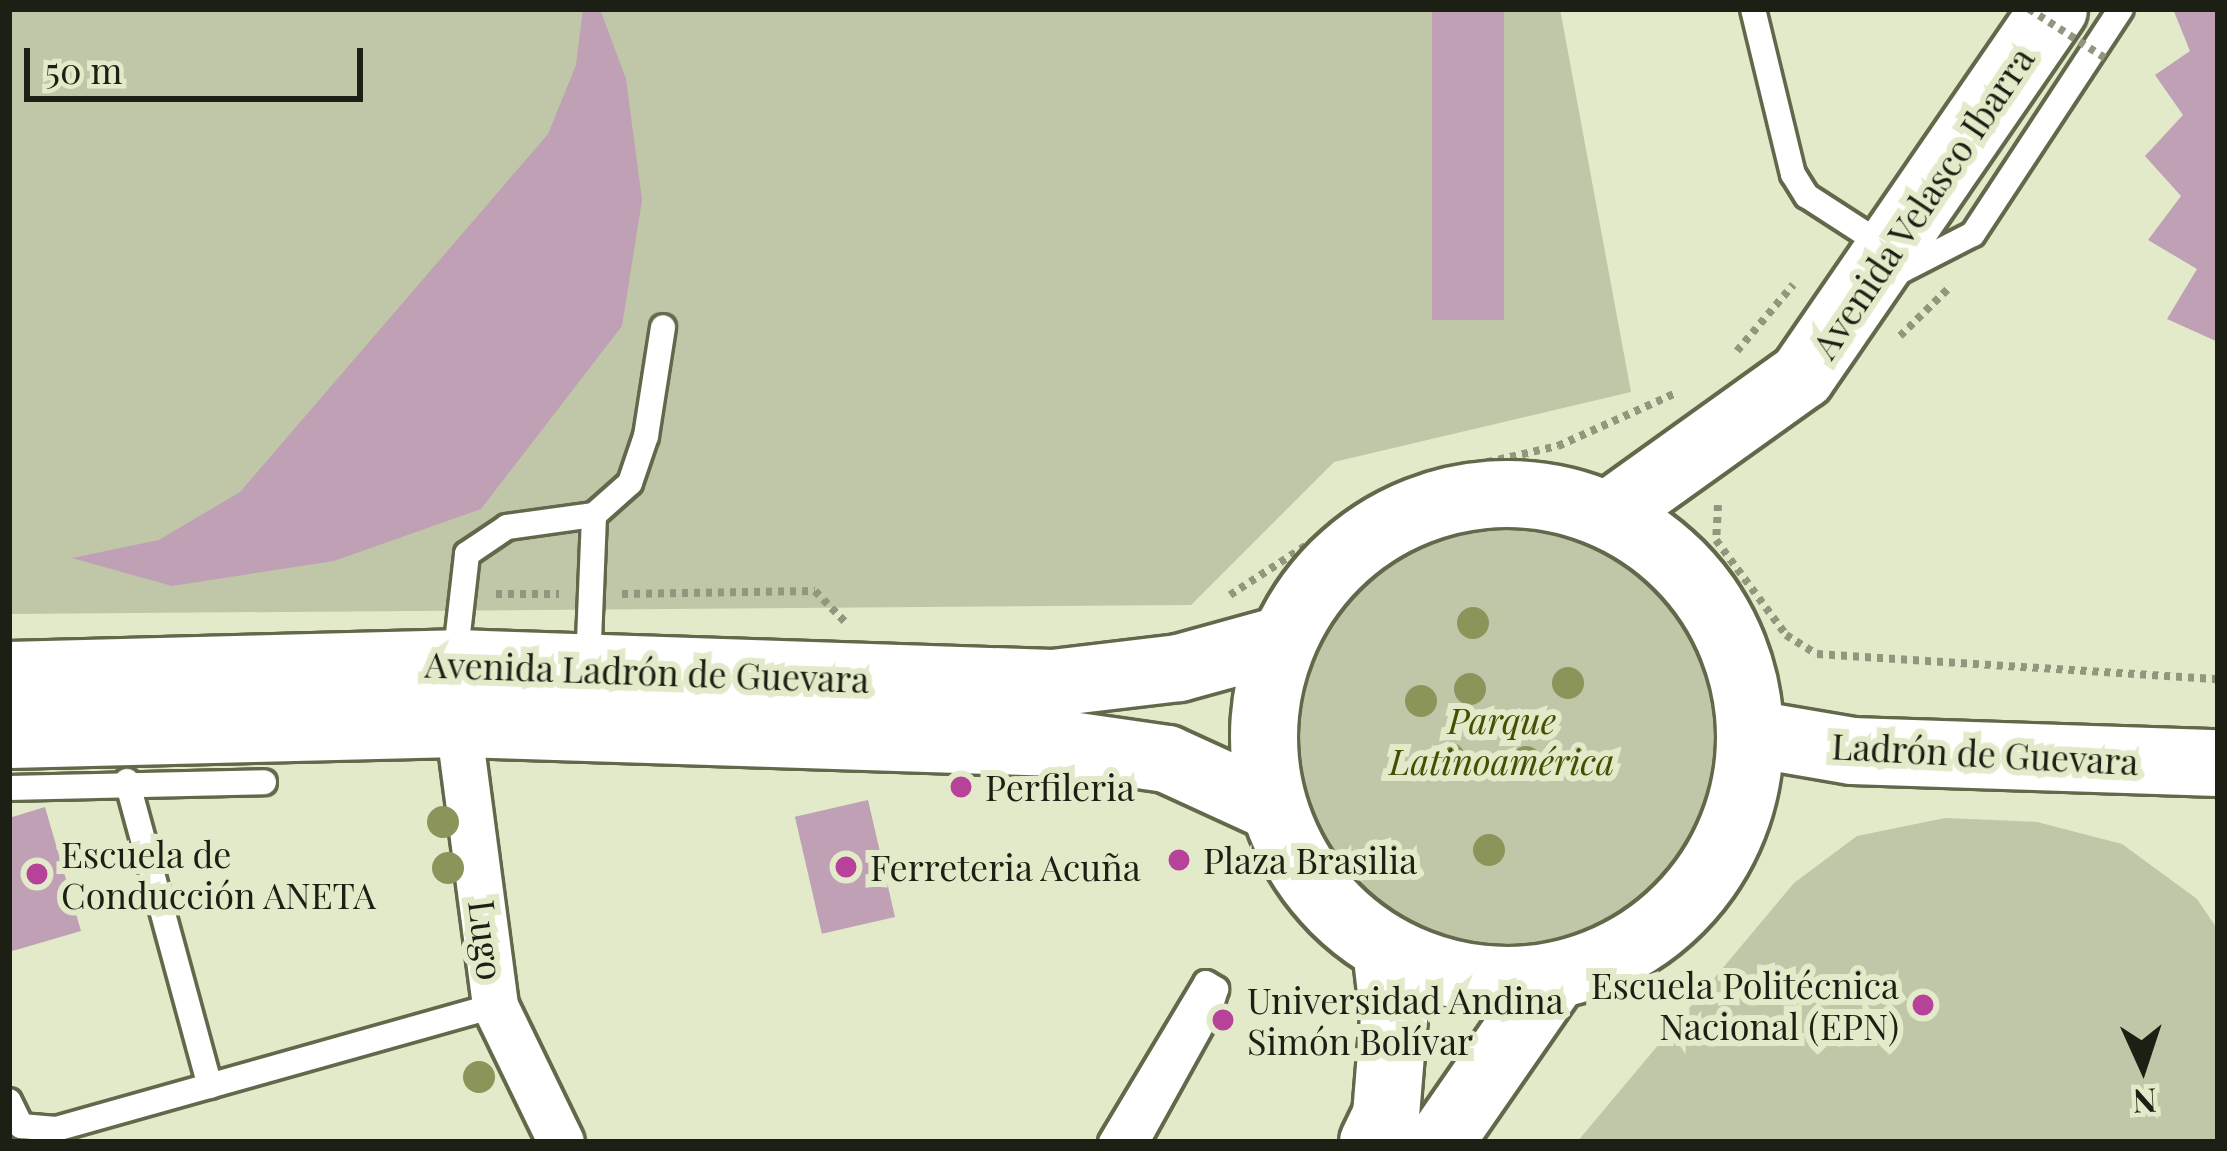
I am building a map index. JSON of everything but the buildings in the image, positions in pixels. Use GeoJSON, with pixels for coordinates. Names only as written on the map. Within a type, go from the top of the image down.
{"type":"FeatureCollection","features":[{"type":"Feature","properties":{"kind":"main road","name":"Avenida Velasco Ibarra"},"geometry":{"type":"LineString","coordinates":[[1609,514],[1802,376],[1868,253],[2054,9]]}},
{"type":"Feature","properties":{"kind":"main road"},"geometry":{"type":"LineString","coordinates":[[1534,494],[1609,514],[1668,551],[1714,603],[1742,666],[1753,734],[1744,801],[1718,863],[1674,915],[1619,954],[1555,976],[1497,980],[1439,971],[1385,949],[1336,912],[1310,880],[1272,807],[1262,717],[1281,640],[1323,574],[1384,526],[1475,497],[1534,494]]}},
{"type":"Feature","properties":{"kind":"main road","name":"Avenida Ladrón de Guevara"},"geometry":{"type":"LineString","coordinates":[[9,735],[456,693],[587,668],[1053,683],[1179,668],[1281,640]]}},
{"type":"Feature","properties":{"kind":"main road","name":"Avenida Ladrón de Guevara"},"geometry":{"type":"LineString","coordinates":[[9,675],[456,693],[1121,749],[1167,759],[1272,807]]}},
{"type":"Feature","properties":{"kind":"main road","name":"Ladrón de Guevara"},"geometry":{"type":"LineString","coordinates":[[1753,734],[1852,752],[2218,763]]}},
{"type":"Feature","properties":{"kind":"main road"},"geometry":{"type":"LineString","coordinates":[[1373,1142],[1386,1114],[1394,1018],[1385,949]]}},
{"type":"Feature","properties":{"kind":"main road"},"geometry":{"type":"LineString","coordinates":[[1441,1142],[1555,976]]}},
{"type":"Feature","properties":{"kind":"street","name":"Lugo"},"geometry":{"type":"LineString","coordinates":[[456,693],[495,1006],[561,1142]]}},
{"type":"Feature","properties":{"kind":"lane"},"geometry":{"type":"LineString","coordinates":[[1753,9],[1793,174],[1807,196],[1868,253],[1973,234],[2121,9]]}},
{"type":"Feature","properties":{"kind":"lane"},"geometry":{"type":"LineString","coordinates":[[456,693],[467,554],[507,527],[594,515],[630,483],[663,327]]}},
{"type":"Feature","properties":{"kind":"lane"},"geometry":{"type":"LineString","coordinates":[[587,668],[594,515]]}},
{"type":"Feature","properties":{"kind":"lane"},"geometry":{"type":"LineString","coordinates":[[127,782],[210,1086]]}},
{"type":"Feature","properties":{"kind":"lane"},"geometry":{"type":"LineString","coordinates":[[9,788],[264,782]]}},
{"type":"Feature","properties":{"kind":"lane"},"geometry":{"type":"LineString","coordinates":[[1111,1142],[1206,983],[1216,989],[1209,1012],[1137,1142]]}},
{"type":"Feature","properties":{"kind":"lane"},"geometry":{"type":"LineString","coordinates":[[9,1101],[21,1126],[38,1131],[495,1006]]}},
{"type":"Feature","properties":{"kind":"path"},"geometry":{"type":"LineString","coordinates":[[2029,9],[2105,58]]}},
{"type":"Feature","properties":{"kind":"path"},"geometry":{"type":"LineString","coordinates":[[1723,367],[1868,253]]}},
{"type":"Feature","properties":{"kind":"path"},"geometry":{"type":"LineString","coordinates":[[1884,352],[1964,267]]}},
{"type":"Feature","properties":{"kind":"path"},"geometry":{"type":"LineString","coordinates":[[1215,606],[1406,481],[1558,446],[1691,385]]}},
{"type":"Feature","properties":{"kind":"path"},"geometry":{"type":"LineString","coordinates":[[1732,489],[1716,508],[1715,540],[1786,635],[1817,654],[2218,679]]}},
{"type":"Feature","properties":{"kind":"path"},"geometry":{"type":"LineString","coordinates":[[462,593],[815,591],[849,626],[871,626]]}},
{"type":"Feature","properties":{"kind":"green space"},"geometry":{"type":"Polygon","coordinates":[[[9,9],[1560,9],[1631,392],[1334,462],[1191,605],[9,614],[9,9]]]}},
{"type":"Feature","properties":{"kind":"green space","name":"Parque Latinoamérica"},"geometry":{"type":"Polygon","coordinates":[[[1502,521],[1545,525],[1586,537],[1623,558],[1656,585],[1683,618],[1704,655],[1716,696],[1720,739],[1716,782],[1704,823],[1683,860],[1656,893],[1623,920],[1586,941],[1545,953],[1502,957],[1459,953],[1418,941],[1381,920],[1348,893],[1321,860],[1300,823],[1288,782],[1284,739],[1288,696],[1300,655],[1321,618],[1348,585],[1381,558],[1418,537],[1459,525],[1502,521]]]}},
{"type":"Feature","properties":{"kind":"green space","name":"Escuela Politécnica Nacional (EPN)"},"geometry":{"type":"Polygon","coordinates":[[[1945,818],[2037,822],[2122,844],[2197,899],[2218,930],[2218,1142],[1577,1142],[1794,883],[1857,836],[1945,818]]]}},
{"type":"Feature","properties":{"kind":"place","name":"Perfileria"},"geometry":{"type":"Point","coordinates":[961,787]}},
{"type":"Feature","properties":{"kind":"place","name":"Plaza Brasilia"},"geometry":{"type":"Point","coordinates":[1179,860]}},
{"type":"Feature","properties":{"kind":"place","name":"Ferreteria Acuña"},"geometry":{"type":"Point","coordinates":[846,867]}},
{"type":"Feature","properties":{"kind":"place","name":"Escuela de Conducción ANETA"},"geometry":{"type":"Point","coordinates":[37,874]}},
{"type":"Feature","properties":{"kind":"place","name":"Escuela Politécnica Nacional (EPN)"},"geometry":{"type":"Point","coordinates":[1923,1005]}},
{"type":"Feature","properties":{"kind":"place","name":"Universidad Andina Simón Bolívar"},"geometry":{"type":"Point","coordinates":[1223,1020]}}]}
